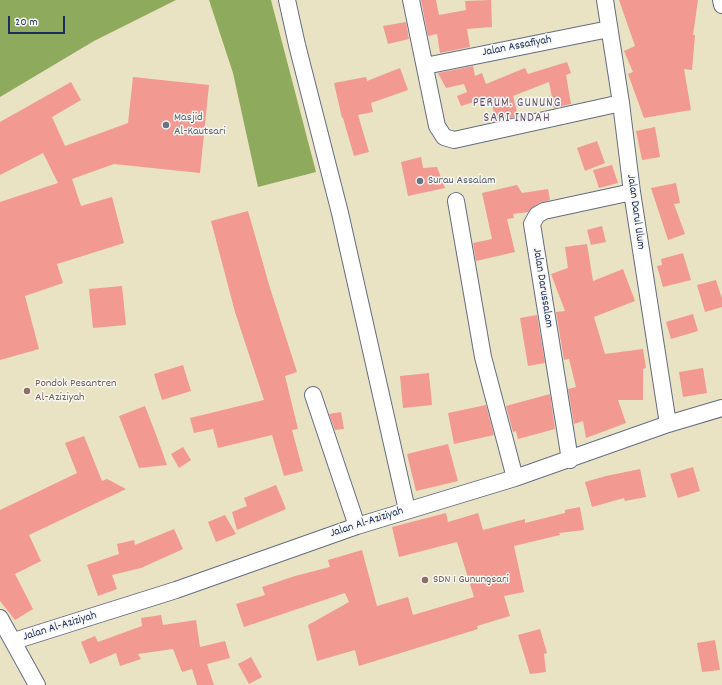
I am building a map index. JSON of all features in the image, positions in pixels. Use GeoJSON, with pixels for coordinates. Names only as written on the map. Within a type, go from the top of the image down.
{"type":"FeatureCollection","features":[{"type":"Feature","properties":{"kind":"street"},"geometry":{"type":"LineString","coordinates":[[288,0],[297,45],[340,213],[407,510]]}},
{"type":"Feature","properties":{"kind":"street"},"geometry":{"type":"LineString","coordinates":[[411,0],[437,126],[442,136],[454,140],[621,103]]}},
{"type":"Feature","properties":{"kind":"street","name":"Jalan Darul Ulum"},"geometry":{"type":"LineString","coordinates":[[605,0],[621,103],[632,192],[668,424]]}},
{"type":"Feature","properties":{"kind":"street"},"geometry":{"type":"LineString","coordinates":[[721,0],[722,5]]}},
{"type":"Feature","properties":{"kind":"street","name":"Jalan Assafiyah"},"geometry":{"type":"LineString","coordinates":[[425,66],[609,29]]}},
{"type":"Feature","properties":{"kind":"street","name":"Jalan Darussalam"},"geometry":{"type":"LineString","coordinates":[[570,460],[532,224],[537,215],[544,211],[632,192]]}},
{"type":"Feature","properties":{"kind":"street"},"geometry":{"type":"LineString","coordinates":[[456,200],[483,357],[515,478]]}},
{"type":"Feature","properties":{"kind":"street"},"geometry":{"type":"LineString","coordinates":[[313,395],[357,526]]}},
{"type":"Feature","properties":{"kind":"street","name":"Jalan Al-Aziziyah"},"geometry":{"type":"LineString","coordinates":[[14,642],[176,590],[357,526],[515,478],[570,460],[668,424],[722,408]]}},
{"type":"Feature","properties":{"kind":"street"},"geometry":{"type":"LineString","coordinates":[[0,618],[37,685]]}},
{"type":"Feature","properties":{"kind":"green space"},"geometry":{"type":"Polygon","coordinates":[[[0,0],[176,0],[94,41],[0,97],[0,0]]]}},
{"type":"Feature","properties":{"kind":"green space"},"geometry":{"type":"Polygon","coordinates":[[[209,0],[271,0],[316,172],[258,187],[233,73],[209,0]]]}},
{"type":"Feature","properties":{"kind":"building"},"geometry":{"type":"Polygon","coordinates":[[[421,0],[436,0],[439,15],[466,10],[465,1],[491,0],[492,27],[467,29],[470,47],[440,53],[437,34],[428,36],[421,0]]]}},
{"type":"Feature","properties":{"kind":"building"},"geometry":{"type":"Polygon","coordinates":[[[619,0],[698,0],[693,35],[695,35],[692,70],[684,69],[691,110],[644,118],[628,74],[633,72],[624,51],[635,46],[619,0]]]}},
{"type":"Feature","properties":{"kind":"building"},"geometry":{"type":"Polygon","coordinates":[[[406,22],[409,39],[388,44],[383,26],[406,22]]]}},
{"type":"Feature","properties":{"kind":"building"},"geometry":{"type":"Polygon","coordinates":[[[567,62],[571,73],[566,75],[571,104],[554,108],[549,82],[513,96],[518,116],[496,121],[490,97],[461,106],[457,96],[467,92],[464,84],[446,88],[438,73],[473,66],[475,76],[482,73],[486,84],[525,68],[528,74],[567,62]]]}},
{"type":"Feature","properties":{"kind":"building"},"geometry":{"type":"Polygon","coordinates":[[[400,68],[408,90],[371,103],[373,112],[358,115],[369,152],[354,156],[342,118],[334,83],[366,77],[367,81],[400,68]]]}},
{"type":"Feature","properties":{"kind":"building"},"geometry":{"type":"Polygon","coordinates":[[[133,77],[209,85],[200,173],[114,164],[72,179],[81,206],[112,197],[124,243],[57,264],[63,283],[25,296],[39,349],[0,360],[0,202],[58,183],[43,153],[0,175],[0,122],[71,82],[81,100],[52,117],[65,146],[128,123],[133,77]]]}},
{"type":"Feature","properties":{"kind":"building"},"geometry":{"type":"Polygon","coordinates":[[[655,127],[660,157],[642,160],[636,131],[655,127]]]}},
{"type":"Feature","properties":{"kind":"building"},"geometry":{"type":"Polygon","coordinates":[[[597,141],[605,163],[585,171],[577,148],[597,141]]]}},
{"type":"Feature","properties":{"kind":"building"},"geometry":{"type":"Polygon","coordinates":[[[421,157],[423,168],[437,167],[445,188],[408,196],[401,162],[421,157]]]}},
{"type":"Feature","properties":{"kind":"building"},"geometry":{"type":"Polygon","coordinates":[[[612,165],[618,183],[599,188],[593,170],[612,165]]]}},
{"type":"Feature","properties":{"kind":"building"},"geometry":{"type":"Polygon","coordinates":[[[676,183],[680,203],[674,204],[685,234],[668,240],[651,188],[676,183]]]}},
{"type":"Feature","properties":{"kind":"building"},"geometry":{"type":"Polygon","coordinates":[[[517,185],[522,193],[548,189],[550,200],[539,203],[528,212],[513,214],[514,218],[507,219],[515,252],[476,261],[473,243],[492,239],[482,193],[517,185]]]}},
{"type":"Feature","properties":{"kind":"building"},"geometry":{"type":"Polygon","coordinates":[[[248,211],[270,288],[297,372],[285,376],[298,429],[292,430],[303,471],[284,476],[272,435],[218,448],[213,429],[194,433],[190,418],[264,400],[235,312],[211,221],[248,211]]]}},
{"type":"Feature","properties":{"kind":"building"},"geometry":{"type":"Polygon","coordinates":[[[602,226],[606,242],[591,245],[587,230],[602,226]]]}},
{"type":"Feature","properties":{"kind":"building"},"geometry":{"type":"Polygon","coordinates":[[[587,244],[593,281],[623,269],[635,301],[594,317],[605,354],[643,349],[646,368],[643,369],[643,400],[618,400],[626,423],[586,438],[583,421],[574,424],[568,389],[576,387],[569,359],[564,360],[556,312],[565,311],[551,274],[568,268],[565,247],[587,244]]]}},
{"type":"Feature","properties":{"kind":"building"},"geometry":{"type":"Polygon","coordinates":[[[683,253],[691,280],[663,287],[657,266],[662,265],[661,259],[683,253]]]}},
{"type":"Feature","properties":{"kind":"building"},"geometry":{"type":"Polygon","coordinates":[[[716,280],[722,299],[722,307],[705,312],[697,285],[716,280]]]}},
{"type":"Feature","properties":{"kind":"building"},"geometry":{"type":"Polygon","coordinates":[[[122,286],[126,325],[93,328],[89,289],[122,286]]]}},
{"type":"Feature","properties":{"kind":"building"},"geometry":{"type":"Polygon","coordinates":[[[693,314],[698,331],[671,339],[666,322],[693,314]]]}},
{"type":"Feature","properties":{"kind":"building"},"geometry":{"type":"Polygon","coordinates":[[[537,315],[545,363],[528,366],[520,318],[537,315]]]}},
{"type":"Feature","properties":{"kind":"building"},"geometry":{"type":"Polygon","coordinates":[[[183,365],[191,391],[162,400],[154,374],[183,365]]]}},
{"type":"Feature","properties":{"kind":"building"},"geometry":{"type":"Polygon","coordinates":[[[703,368],[707,393],[683,397],[679,372],[703,368]]]}},
{"type":"Feature","properties":{"kind":"building"},"geometry":{"type":"Polygon","coordinates":[[[429,373],[432,405],[403,408],[400,376],[429,373]]]}},
{"type":"Feature","properties":{"kind":"building"},"geometry":{"type":"Polygon","coordinates":[[[550,394],[555,429],[518,439],[516,431],[513,432],[506,406],[550,394]]]}},
{"type":"Feature","properties":{"kind":"building"},"geometry":{"type":"Polygon","coordinates":[[[486,405],[494,435],[454,444],[448,413],[486,405]]]}},
{"type":"Feature","properties":{"kind":"building"},"geometry":{"type":"Polygon","coordinates":[[[145,406],[167,465],[139,468],[119,416],[145,406]]]}},
{"type":"Feature","properties":{"kind":"building"},"geometry":{"type":"Polygon","coordinates":[[[341,412],[344,429],[335,430],[329,414],[341,412]]]}},
{"type":"Feature","properties":{"kind":"building"},"geometry":{"type":"Polygon","coordinates":[[[84,436],[102,481],[107,479],[126,489],[29,535],[41,561],[15,574],[33,609],[15,620],[0,601],[0,510],[77,473],[65,443],[84,436]]]}},
{"type":"Feature","properties":{"kind":"building"},"geometry":{"type":"Polygon","coordinates":[[[448,444],[458,481],[416,491],[407,454],[448,444]]]}},
{"type":"Feature","properties":{"kind":"building"},"geometry":{"type":"Polygon","coordinates":[[[183,447],[191,460],[179,468],[171,454],[183,447]]]}},
{"type":"Feature","properties":{"kind":"building"},"geometry":{"type":"Polygon","coordinates":[[[693,467],[700,491],[678,498],[670,474],[693,467]]]}},
{"type":"Feature","properties":{"kind":"building"},"geometry":{"type":"Polygon","coordinates":[[[640,469],[646,497],[625,501],[624,498],[592,507],[585,482],[640,469]]]}},
{"type":"Feature","properties":{"kind":"building"},"geometry":{"type":"Polygon","coordinates":[[[276,485],[286,509],[237,530],[232,512],[247,506],[244,498],[276,485]]]}},
{"type":"Feature","properties":{"kind":"building"},"geometry":{"type":"Polygon","coordinates":[[[580,507],[584,530],[559,533],[560,535],[514,546],[524,592],[504,596],[510,616],[477,626],[478,629],[359,666],[355,650],[317,661],[308,625],[349,602],[345,593],[244,627],[236,604],[265,595],[262,587],[295,576],[330,567],[328,560],[362,550],[377,606],[408,597],[413,615],[474,597],[457,542],[399,557],[392,527],[446,513],[448,522],[478,513],[483,530],[525,519],[525,523],[565,513],[565,510],[580,507]]]}},
{"type":"Feature","properties":{"kind":"building"},"geometry":{"type":"Polygon","coordinates":[[[225,515],[236,534],[216,542],[208,522],[225,515]]]}},
{"type":"Feature","properties":{"kind":"building"},"geometry":{"type":"Polygon","coordinates":[[[174,529],[183,549],[141,568],[112,575],[117,589],[98,596],[87,565],[119,554],[117,544],[134,540],[135,545],[174,529]]]}},
{"type":"Feature","properties":{"kind":"building"},"geometry":{"type":"Polygon","coordinates":[[[161,615],[163,625],[196,620],[200,647],[225,641],[230,658],[207,664],[214,685],[197,685],[192,669],[182,672],[173,649],[138,654],[141,659],[120,666],[116,653],[90,664],[81,642],[95,636],[98,642],[142,626],[141,618],[161,615]]]}},
{"type":"Feature","properties":{"kind":"building"},"geometry":{"type":"Polygon","coordinates":[[[540,629],[547,653],[544,654],[546,672],[530,674],[518,635],[540,629]]]}},
{"type":"Feature","properties":{"kind":"building"},"geometry":{"type":"Polygon","coordinates":[[[715,640],[720,670],[702,672],[697,643],[715,640]]]}},
{"type":"Feature","properties":{"kind":"building"},"geometry":{"type":"Polygon","coordinates":[[[251,657],[262,677],[249,684],[238,664],[251,657]]]}},
{"type":"Feature","properties":{"kind":"place","name":"Masjid Al-Kautsari"},"geometry":{"type":"Point","coordinates":[166,125]}},
{"type":"Feature","properties":{"kind":"place","name":"Surau Assalam"},"geometry":{"type":"Point","coordinates":[420,181]}},
{"type":"Feature","properties":{"kind":"place","name":"Pondok Pesantren Al-Aziziyah"},"geometry":{"type":"Point","coordinates":[27,391]}},
{"type":"Feature","properties":{"kind":"place","name":"SDN 1 Gunungsari"},"geometry":{"type":"Point","coordinates":[425,580]}},
{"type":"Feature","properties":{"kind":"district","name":"PERUM. GUNUNG SARI INDAH"},"geometry":{"type":"Point","coordinates":[517,112]}}]}
